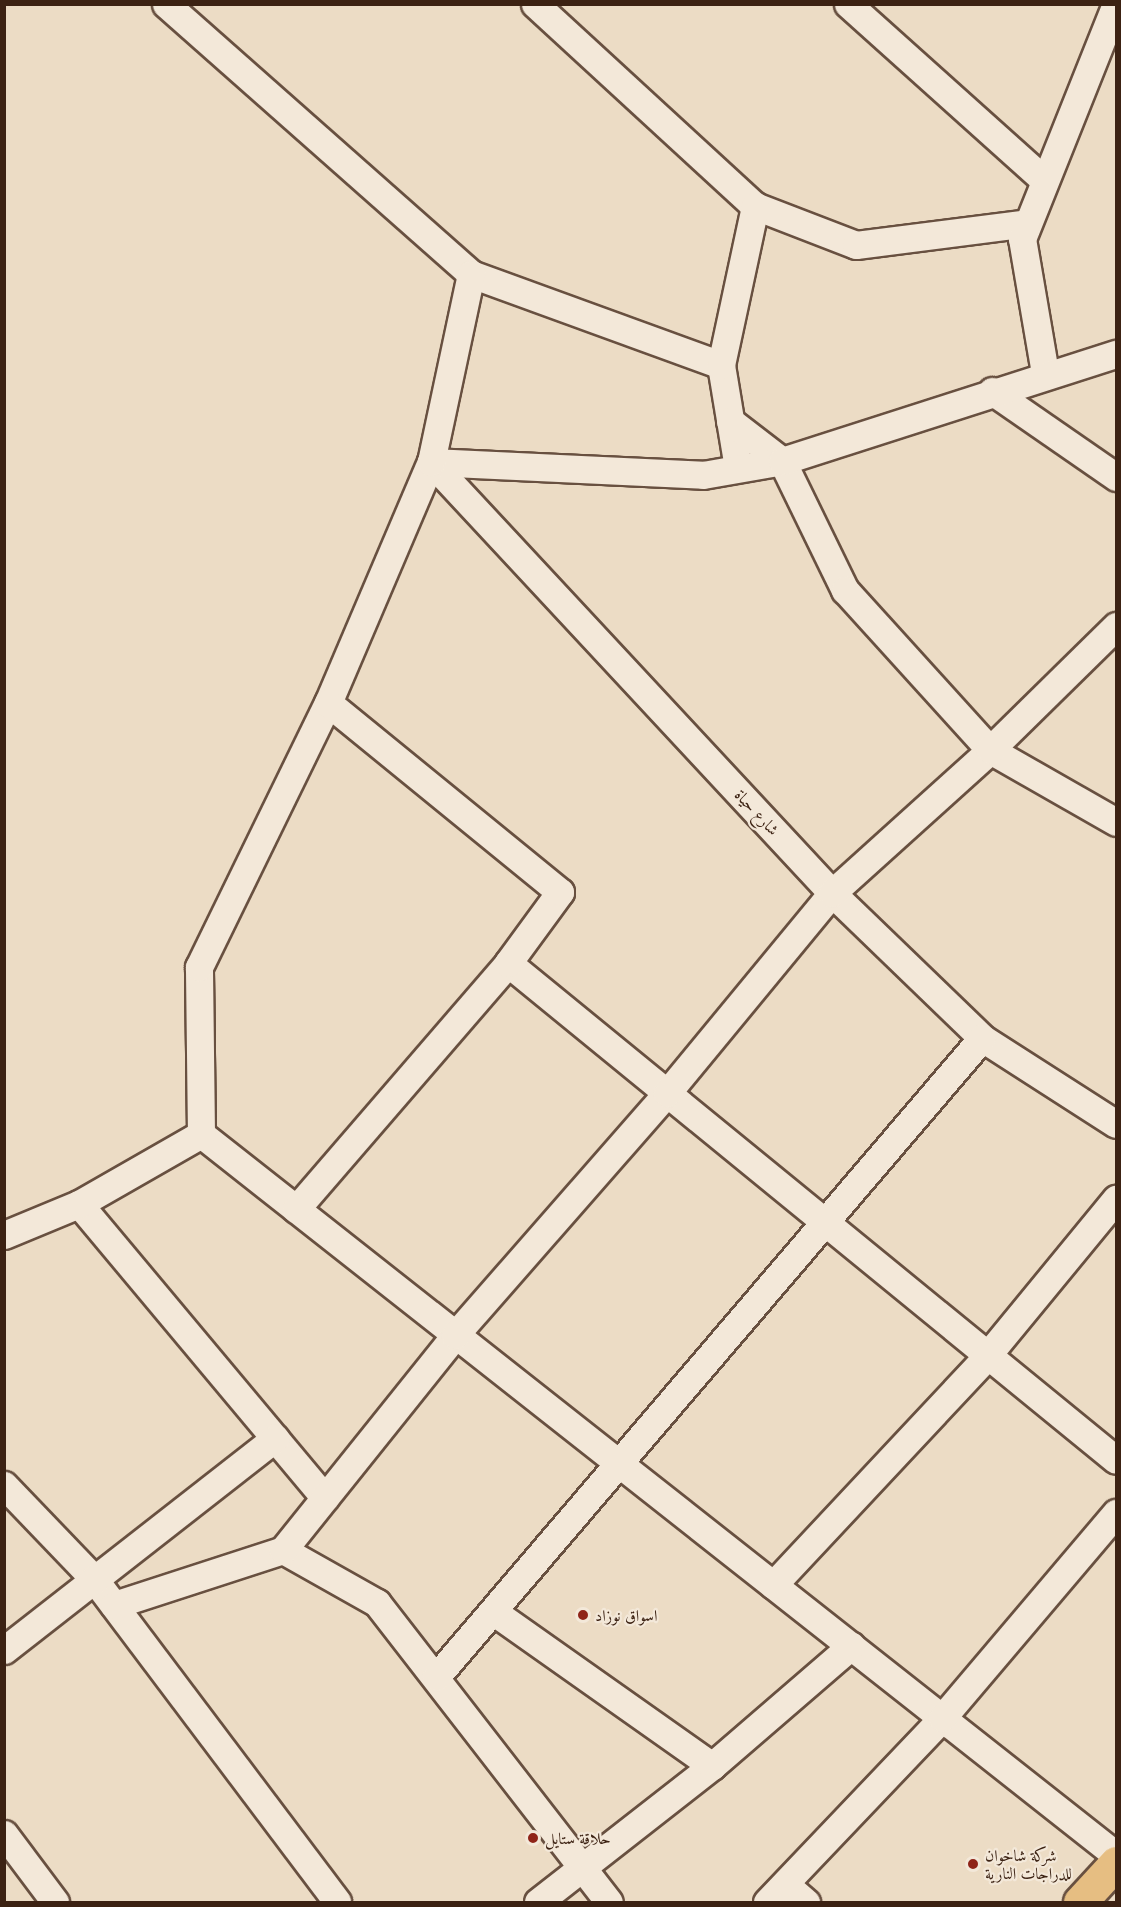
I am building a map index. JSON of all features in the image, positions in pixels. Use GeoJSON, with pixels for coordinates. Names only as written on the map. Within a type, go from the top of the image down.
{"type":"FeatureCollection","features":[{"type":"Feature","properties":{"kind":"main road"},"geometry":{"type":"LineString","coordinates":[[1080,1902],[1116,1863]]}},
{"type":"Feature","properties":{"kind":"street"},"geometry":{"type":"LineString","coordinates":[[166,4],[471,274],[721,365]]}},
{"type":"Feature","properties":{"kind":"street"},"geometry":{"type":"LineString","coordinates":[[534,4],[755,206],[856,245],[1028,223]]}},
{"type":"Feature","properties":{"kind":"street"},"geometry":{"type":"LineString","coordinates":[[848,4],[1044,180]]}},
{"type":"Feature","properties":{"kind":"street"},"geometry":{"type":"LineString","coordinates":[[1045,373],[1022,239],[1044,180],[1108,47],[1116,4]]}},
{"type":"Feature","properties":{"kind":"street"},"geometry":{"type":"LineString","coordinates":[[738,468],[721,365],[755,206]]}},
{"type":"Feature","properties":{"kind":"street"},"geometry":{"type":"LineString","coordinates":[[201,1134],[199,966],[328,703],[431,462],[471,274]]}},
{"type":"Feature","properties":{"kind":"street"},"geometry":{"type":"LineString","coordinates":[[431,462],[703,475],[783,461],[1045,373],[1116,354]]}},
{"type":"Feature","properties":{"kind":"street"},"geometry":{"type":"LineString","coordinates":[[992,391],[1116,477]]}},
{"type":"Feature","properties":{"kind":"street"},"geometry":{"type":"LineString","coordinates":[[730,421],[783,461],[844,590],[990,750],[1116,822]]}},
{"type":"Feature","properties":{"kind":"street","name":"شارع حياة"},"geometry":{"type":"LineString","coordinates":[[431,462],[832,893],[982,1038],[1116,1124]]}},
{"type":"Feature","properties":{"kind":"street"},"geometry":{"type":"LineString","coordinates":[[114,1605],[283,1550],[455,1335],[667,1093],[832,893],[990,750],[1116,626]]}},
{"type":"Feature","properties":{"kind":"street"},"geometry":{"type":"LineString","coordinates":[[296,1209],[508,963],[560,892],[328,703]]}},
{"type":"Feature","properties":{"kind":"street"},"geometry":{"type":"LineString","coordinates":[[508,963],[826,1222],[987,1357],[1116,1460]]}},
{"type":"Feature","properties":{"kind":"street"},"geometry":{"type":"LineString","coordinates":[[436,1677],[494,1612],[618,1463],[982,1038]]}},
{"type":"Feature","properties":{"kind":"street"},"geometry":{"type":"LineString","coordinates":[[4,1235],[80,1204],[201,1134]]}},
{"type":"Feature","properties":{"kind":"street"},"geometry":{"type":"LineString","coordinates":[[201,1134],[1116,1855]]}},
{"type":"Feature","properties":{"kind":"street"},"geometry":{"type":"LineString","coordinates":[[773,1585],[987,1357],[1116,1199]]}},
{"type":"Feature","properties":{"kind":"street"},"geometry":{"type":"LineString","coordinates":[[80,1204],[325,1498]]}},
{"type":"Feature","properties":{"kind":"street"},"geometry":{"type":"LineString","coordinates":[[4,1650],[275,1438]]}},
{"type":"Feature","properties":{"kind":"street"},"geometry":{"type":"LineString","coordinates":[[4,1485],[94,1579],[337,1902]]}},
{"type":"Feature","properties":{"kind":"street"},"geometry":{"type":"LineString","coordinates":[[806,1902],[776,1893],[942,1718],[1116,1513]]}},
{"type":"Feature","properties":{"kind":"street"},"geometry":{"type":"LineString","coordinates":[[283,1550],[377,1603],[585,1867],[609,1902]]}},
{"type":"Feature","properties":{"kind":"street"},"geometry":{"type":"LineString","coordinates":[[494,1612],[712,1766]]}},
{"type":"Feature","properties":{"kind":"street"},"geometry":{"type":"LineString","coordinates":[[538,1902],[712,1766],[851,1646]]}},
{"type":"Feature","properties":{"kind":"street"},"geometry":{"type":"LineString","coordinates":[[4,1834],[55,1902]]}},
{"type":"Feature","properties":{"kind":"place","name":"اسواق نوزاد"},"geometry":{"type":"Point","coordinates":[583,1615]}},
{"type":"Feature","properties":{"kind":"place","name":"حلاقة ستايل"},"geometry":{"type":"Point","coordinates":[533,1838]}},
{"type":"Feature","properties":{"kind":"place","name":"شركة شاخوان للدراجات النارية"},"geometry":{"type":"Point","coordinates":[973,1864]}}]}
